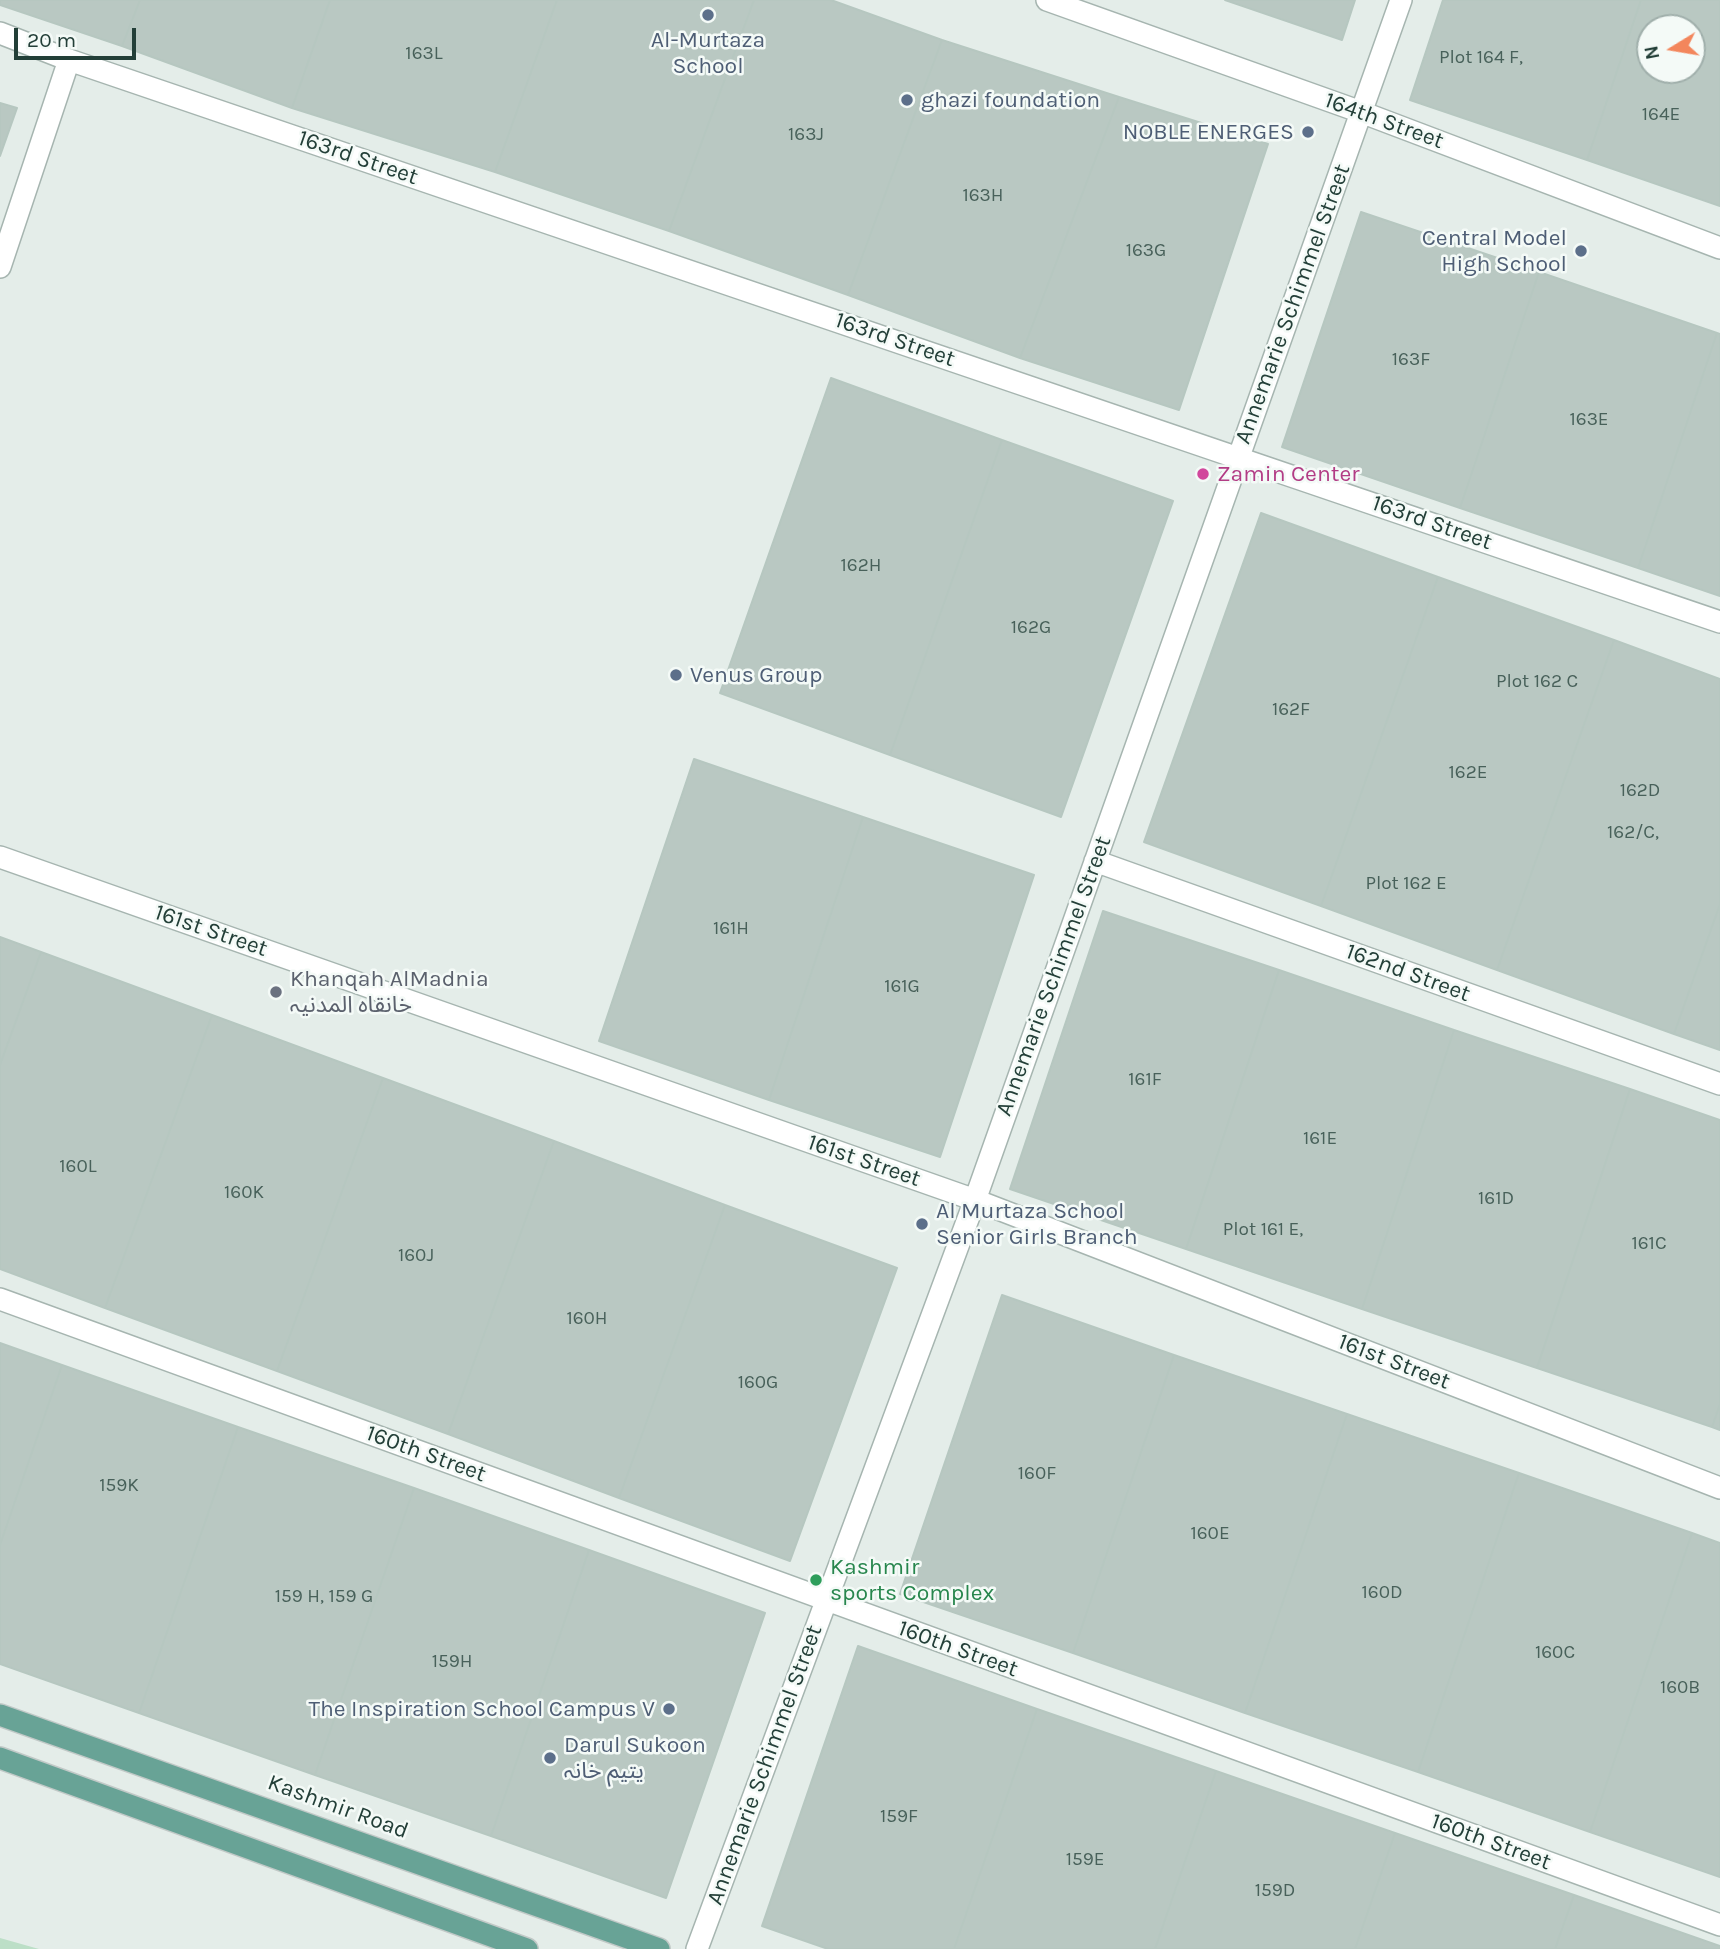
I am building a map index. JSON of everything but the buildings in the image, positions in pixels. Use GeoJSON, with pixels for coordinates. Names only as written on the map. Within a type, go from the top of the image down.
{"type":"FeatureCollection","features":[{"type":"Feature","properties":{"kind":"main road","name":"Kashmir Road"},"geometry":{"type":"LineString","coordinates":[[0,1715],[659,1949]]}},
{"type":"Feature","properties":{"kind":"main road"},"geometry":{"type":"LineString","coordinates":[[0,1758],[527,1949]]}},
{"type":"Feature","properties":{"kind":"street","name":"164th Street"},"geometry":{"type":"LineString","coordinates":[[1046,0],[1361,112],[1720,248]]}},
{"type":"Feature","properties":{"kind":"street","name":"Annemarie Schimmel Street"},"geometry":{"type":"LineString","coordinates":[[697,1949],[975,1200],[1401,0]]}},
{"type":"Feature","properties":{"kind":"street","name":"163rd Street"},"geometry":{"type":"LineString","coordinates":[[0,33],[69,60],[1720,622]]}},
{"type":"Feature","properties":{"kind":"street"},"geometry":{"type":"LineString","coordinates":[[0,267],[69,60]]}},
{"type":"Feature","properties":{"kind":"street","name":"161st Street"},"geometry":{"type":"LineString","coordinates":[[0,857],[975,1200],[1720,1488]]}},
{"type":"Feature","properties":{"kind":"street","name":"162nd Street"},"geometry":{"type":"LineString","coordinates":[[1095,861],[1720,1084]]}},
{"type":"Feature","properties":{"kind":"street","name":"160th Street"},"geometry":{"type":"LineString","coordinates":[[0,1299],[1720,1925]]}},
{"type":"Feature","properties":{"kind":"green space"},"geometry":{"type":"Polygon","coordinates":[[[0,1938],[39,1949],[0,1949],[0,1938]]]}},
{"type":"Feature","properties":{"kind":"place","name":"Al-Murtaza School"},"geometry":{"type":"Point","coordinates":[708,15]}},
{"type":"Feature","properties":{"kind":"place","name":"ghazi foundation"},"geometry":{"type":"Point","coordinates":[907,100]}},
{"type":"Feature","properties":{"kind":"place","name":"NOBLE ENERGES"},"geometry":{"type":"Point","coordinates":[1308,132]}},
{"type":"Feature","properties":{"kind":"place","name":"Central Model High School"},"geometry":{"type":"Point","coordinates":[1581,251]}},
{"type":"Feature","properties":{"kind":"place","name":"Zamin Center"},"geometry":{"type":"Point","coordinates":[1203,474]}},
{"type":"Feature","properties":{"kind":"place","name":"Venus Group"},"geometry":{"type":"Point","coordinates":[676,675]}},
{"type":"Feature","properties":{"kind":"place","name":"Khanqah AlMadnia خانقاہ المدنیہ"},"geometry":{"type":"Point","coordinates":[276,992]}},
{"type":"Feature","properties":{"kind":"place","name":"Al Murtaza School Senior Girls Branch"},"geometry":{"type":"Point","coordinates":[922,1224]}},
{"type":"Feature","properties":{"kind":"place","name":"Kashmir sports Complex"},"geometry":{"type":"Point","coordinates":[816,1580]}},
{"type":"Feature","properties":{"kind":"place","name":"The Inspiration School Campus V"},"geometry":{"type":"Point","coordinates":[669,1709]}},
{"type":"Feature","properties":{"kind":"place","name":"Darul Sukoon یتیم خانہ"},"geometry":{"type":"Point","coordinates":[550,1758]}}]}
